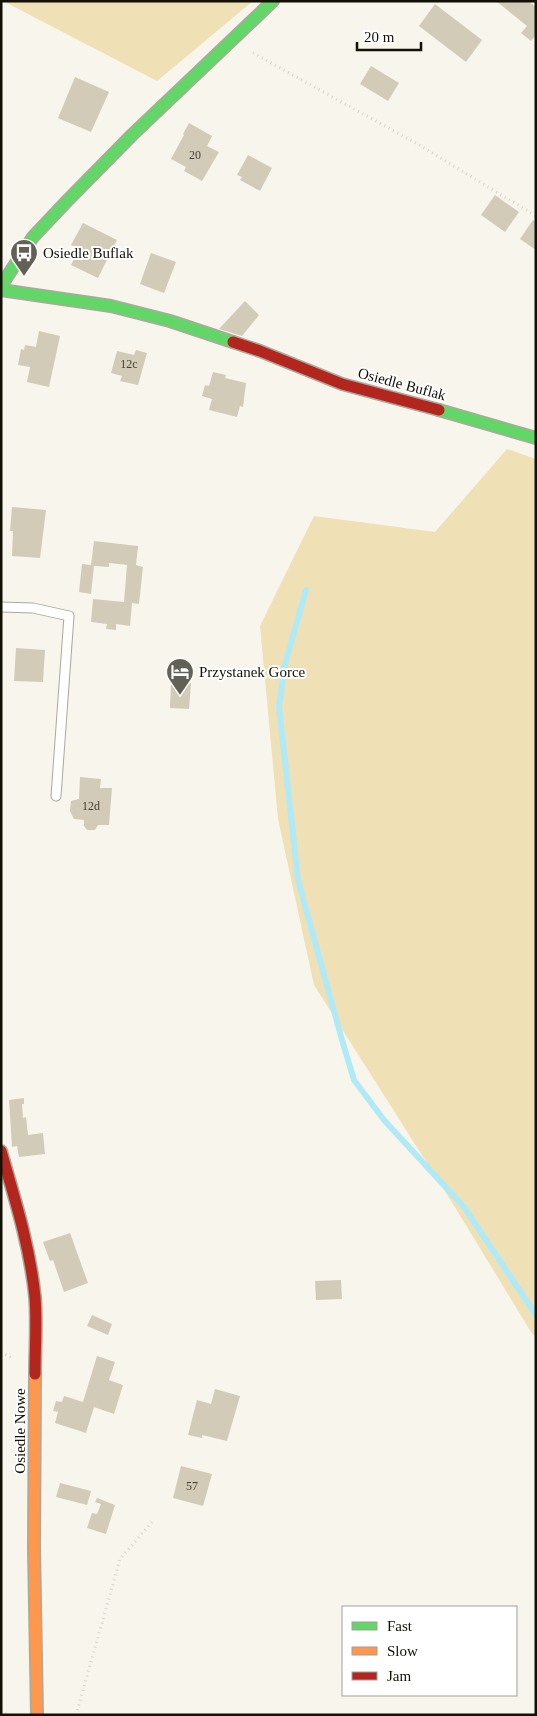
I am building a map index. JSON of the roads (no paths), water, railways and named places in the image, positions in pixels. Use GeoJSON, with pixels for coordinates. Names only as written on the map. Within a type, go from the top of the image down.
{"type":"FeatureCollection","features":[{"type":"Feature","properties":{"kind":"street","name":"Osiedle Buflak"},"geometry":{"type":"LineString","coordinates":[[272,1],[67,201],[33,237],[15,262],[1,288],[111,306],[170,321],[260,351],[342,384],[499,426],[536,438]]}},
{"type":"Feature","properties":{"kind":"street","name":"Osiedle Nowe"},"geometry":{"type":"LineString","coordinates":[[1,1151],[30,1261],[35,1299],[34,1548],[37,1715]]}},
{"type":"Feature","properties":{"kind":"lane"},"geometry":{"type":"LineString","coordinates":[[1,607],[33,608],[69,616],[56,796]]}},
{"type":"Feature","properties":{"kind":"waterway"},"geometry":{"type":"LineString","coordinates":[[306,590],[285,664],[279,707],[298,880],[354,1080],[384,1120],[464,1207],[536,1315]]}},
{"type":"Feature","properties":{"kind":"place","name":"Osiedle Buflak"},"geometry":{"type":"Point","coordinates":[24,277]}},
{"type":"Feature","properties":{"kind":"place","name":"Przystanek Gorce"},"geometry":{"type":"Point","coordinates":[180,696]}}]}
